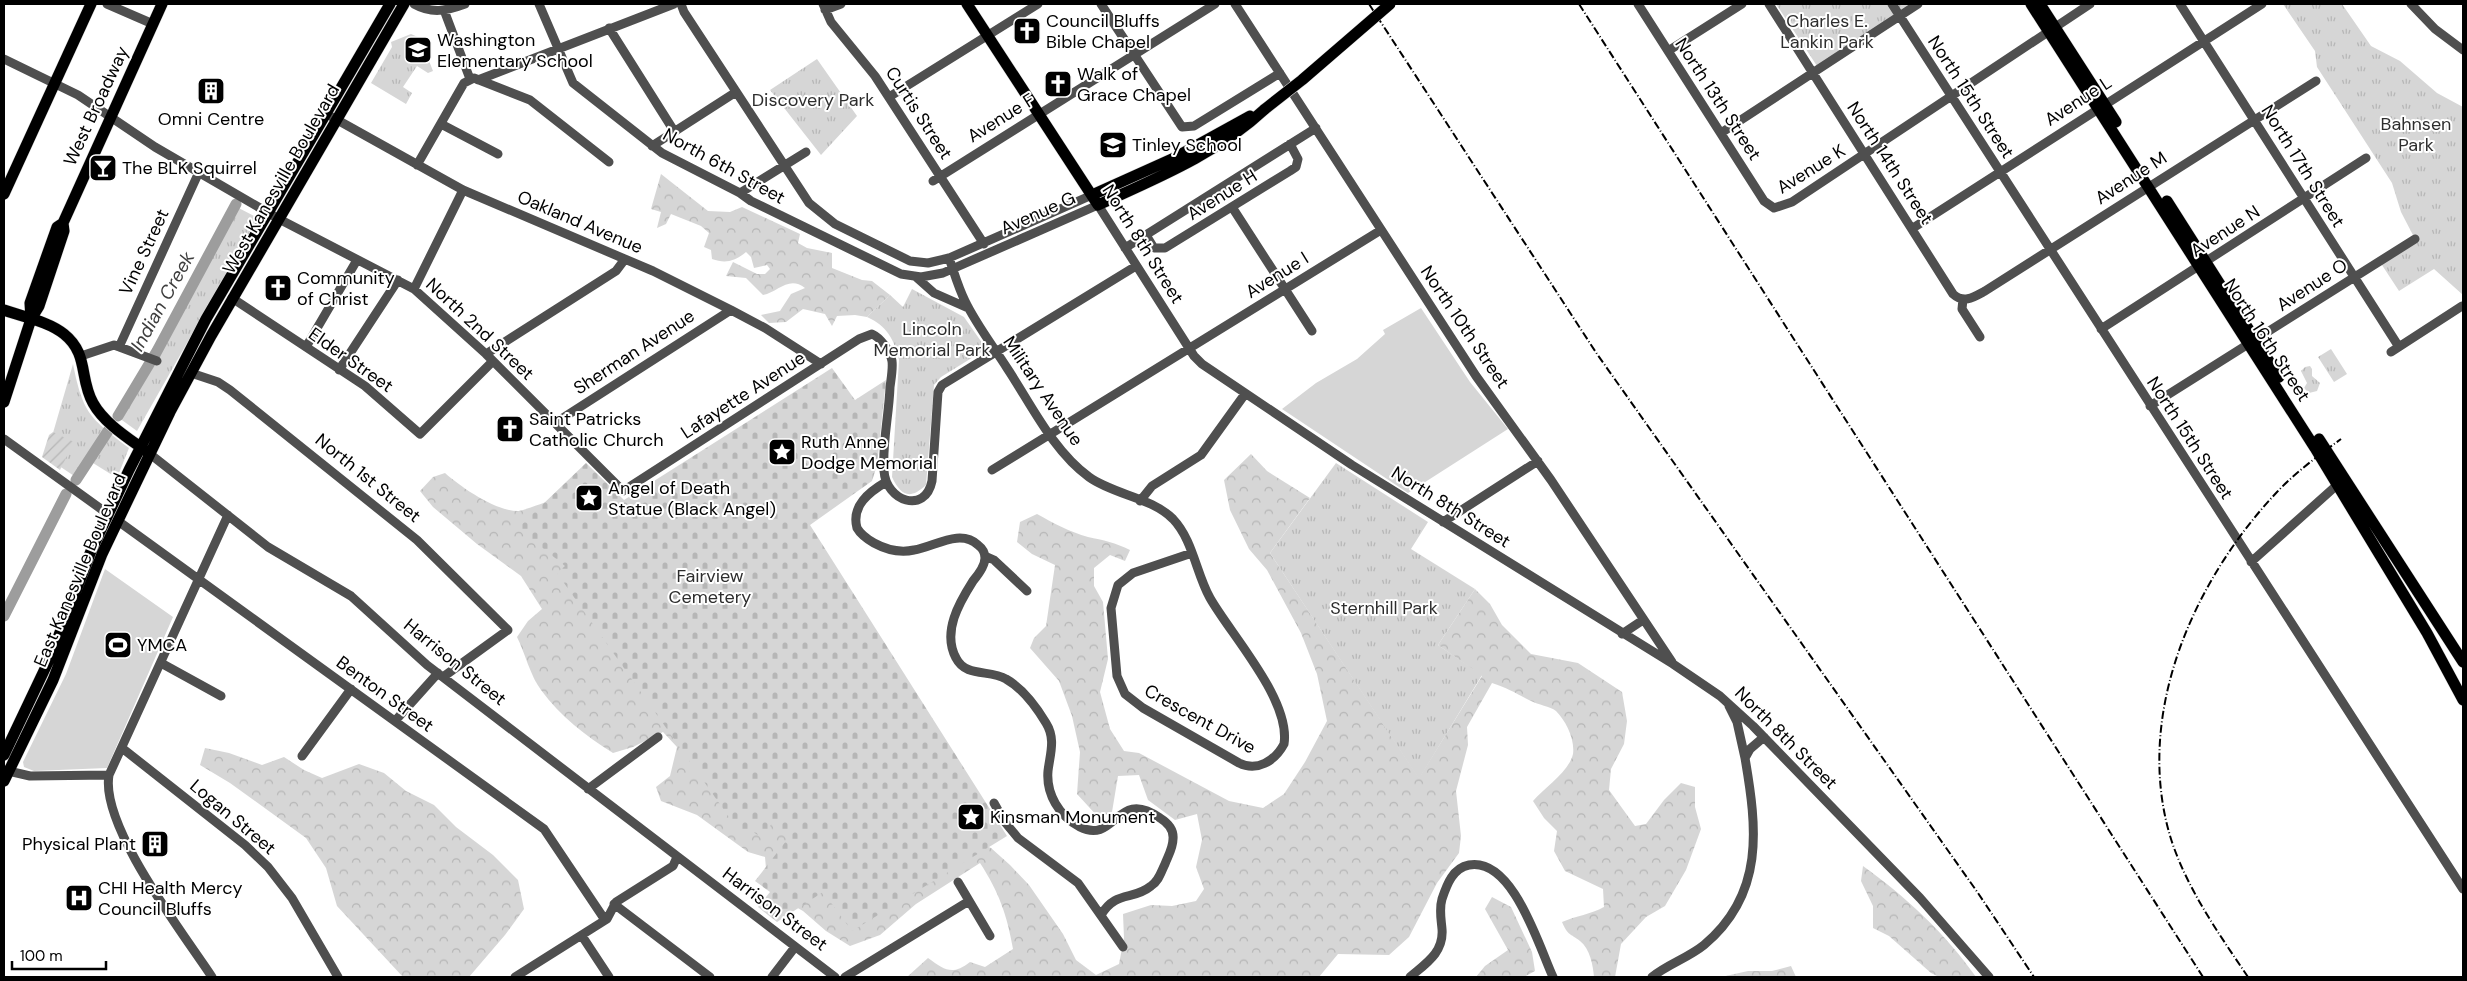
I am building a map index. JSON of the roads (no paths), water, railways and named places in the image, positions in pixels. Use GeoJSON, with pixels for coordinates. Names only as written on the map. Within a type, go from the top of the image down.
{"type":"FeatureCollection","features":[{"type":"Feature","properties":{"kind":"main road"},"geometry":{"type":"LineString","coordinates":[[4,194],[91,4]]}},
{"type":"Feature","properties":{"kind":"main road","name":"West Broadway"},"geometry":{"type":"LineString","coordinates":[[4,402],[31,319],[30,303],[57,227],[62,223],[162,4]]}},
{"type":"Feature","properties":{"kind":"main road","name":"West Kanesville Boulevard"},"geometry":{"type":"LineString","coordinates":[[186,371],[232,298],[325,114],[390,4]]}},
{"type":"Feature","properties":{"kind":"main road","name":"West Kanesville Boulevard"},"geometry":{"type":"LineString","coordinates":[[186,371],[206,319],[336,120],[404,4]]}},
{"type":"Feature","properties":{"kind":"main road","name":"North 8th Street"},"geometry":{"type":"LineString","coordinates":[[967,4],[1095,200]]}},
{"type":"Feature","properties":{"kind":"main road","name":"Avenue G"},"geometry":{"type":"LineString","coordinates":[[1095,200],[1166,174],[1208,152],[1236,133],[1302,80],[1390,4]]}},
{"type":"Feature","properties":{"kind":"main road","name":"North 16th Street"},"geometry":{"type":"LineString","coordinates":[[2031,4],[2052,28]]}},
{"type":"Feature","properties":{"kind":"main road","name":"North 16th Street"},"geometry":{"type":"LineString","coordinates":[[2040,4],[2052,28],[2101,106],[2253,343],[2463,662]]}},
{"type":"Feature","properties":{"kind":"main road"},"geometry":{"type":"LineString","coordinates":[[4,310],[31,319],[65,335],[81,356]]}},
{"type":"Feature","properties":{"kind":"main road","name":"North 16th Street"},"geometry":{"type":"LineString","coordinates":[[2253,343],[2427,632],[2463,700]]}},
{"type":"Feature","properties":{"kind":"main road","name":"Harrison Street"},"geometry":{"type":"LineString","coordinates":[[81,356],[88,392],[95,406],[110,423],[145,450]]}},
{"type":"Feature","properties":{"kind":"main road","name":"East Kanesville Boulevard"},"geometry":{"type":"LineString","coordinates":[[6,774],[53,680],[91,551],[108,514],[145,450],[186,371]]}},
{"type":"Feature","properties":{"kind":"main road","name":"East Kanesville Boulevard"},"geometry":{"type":"LineString","coordinates":[[4,755],[118,521],[145,450]]}},
{"type":"Feature","properties":{"kind":"street"},"geometry":{"type":"LineString","coordinates":[[107,4],[153,24]]}},
{"type":"Feature","properties":{"kind":"street"},"geometry":{"type":"LineString","coordinates":[[414,4],[429,11],[444,10],[465,4]]}},
{"type":"Feature","properties":{"kind":"street","name":"North 6th Street"},"geometry":{"type":"LineString","coordinates":[[539,4],[573,83],[652,146],[673,160],[740,193],[751,201],[893,270],[916,276],[936,275],[953,269]]}},
{"type":"Feature","properties":{"kind":"street"},"geometry":{"type":"LineString","coordinates":[[417,165],[464,83],[674,4]]}},
{"type":"Feature","properties":{"kind":"street","name":"Avenue G"},"geometry":{"type":"LineString","coordinates":[[681,4],[809,203],[835,224],[910,261],[928,263],[949,258],[1095,200]]}},
{"type":"Feature","properties":{"kind":"street"},"geometry":{"type":"LineString","coordinates":[[824,7],[841,4]]}},
{"type":"Feature","properties":{"kind":"street"},"geometry":{"type":"LineString","coordinates":[[889,97],[1038,4]]}},
{"type":"Feature","properties":{"kind":"street"},"geometry":{"type":"LineString","coordinates":[[1101,4],[1178,123],[1185,128],[1194,126],[1280,73]]}},
{"type":"Feature","properties":{"kind":"street","name":"Avenue F"},"geometry":{"type":"LineString","coordinates":[[937,178],[1215,4]]}},
{"type":"Feature","properties":{"kind":"street","name":"North 10th Street"},"geometry":{"type":"LineString","coordinates":[[1235,4],[1476,376],[1538,461],[1673,664]]}},
{"type":"Feature","properties":{"kind":"street","name":"North 13th Street"},"geometry":{"type":"LineString","coordinates":[[1638,4],[1764,201],[1774,208]]}},
{"type":"Feature","properties":{"kind":"street"},"geometry":{"type":"LineString","coordinates":[[1668,51],[1742,4]]}},
{"type":"Feature","properties":{"kind":"street","name":"North 14th Street"},"geometry":{"type":"LineString","coordinates":[[1769,4],[1913,228],[1953,294],[1963,299],[1962,309],[1980,337]]}},
{"type":"Feature","properties":{"kind":"street","name":"North 15th Street"},"geometry":{"type":"LineString","coordinates":[[1892,4],[2463,889]]}},
{"type":"Feature","properties":{"kind":"street"},"geometry":{"type":"LineString","coordinates":[[1721,133],[1918,4]]}},
{"type":"Feature","properties":{"kind":"street","name":"Avenue K"},"geometry":{"type":"LineString","coordinates":[[1774,208],[1792,202],[2090,4]]}},
{"type":"Feature","properties":{"kind":"street","name":"North 17th Street"},"geometry":{"type":"LineString","coordinates":[[2180,4],[2399,347]]}},
{"type":"Feature","properties":{"kind":"street","name":"Avenue L"},"geometry":{"type":"LineString","coordinates":[[1913,228],[2262,4]]}},
{"type":"Feature","properties":{"kind":"street"},"geometry":{"type":"LineString","coordinates":[[2411,4],[2435,29],[2463,50]]}},
{"type":"Feature","properties":{"kind":"street","name":"Curtis Street"},"geometry":{"type":"LineString","coordinates":[[824,7],[831,22],[866,64],[889,97],[937,178],[984,244]]}},
{"type":"Feature","properties":{"kind":"street"},"geometry":{"type":"LineString","coordinates":[[444,10],[474,79],[530,100],[609,162]]}},
{"type":"Feature","properties":{"kind":"street"},"geometry":{"type":"LineString","coordinates":[[609,28],[674,131]]}},
{"type":"Feature","properties":{"kind":"street","name":"North 2nd Street"},"geometry":{"type":"LineString","coordinates":[[4,58],[92,103],[110,117],[199,172],[274,215],[414,289],[494,361],[623,491]]}},
{"type":"Feature","properties":{"kind":"street","name":"Avenue M"},"geometry":{"type":"LineString","coordinates":[[1963,299],[1972,298],[1985,291],[2316,81]]}},
{"type":"Feature","properties":{"kind":"street"},"geometry":{"type":"LineString","coordinates":[[652,146],[736,92]]}},
{"type":"Feature","properties":{"kind":"street","name":"Oakland Avenue"},"geometry":{"type":"LineString","coordinates":[[325,114],[462,190],[625,259],[731,310],[766,328],[821,364]]}},
{"type":"Feature","properties":{"kind":"street"},"geometry":{"type":"LineString","coordinates":[[440,124],[498,154]]}},
{"type":"Feature","properties":{"kind":"street"},"geometry":{"type":"LineString","coordinates":[[1124,248],[1316,128]]}},
{"type":"Feature","properties":{"kind":"street","name":"Avenue H"},"geometry":{"type":"LineString","coordinates":[[1146,235],[1154,248],[1165,248],[1294,169],[1298,159],[1290,144]]}},
{"type":"Feature","properties":{"kind":"street"},"geometry":{"type":"LineString","coordinates":[[740,193],[806,152]]}},
{"type":"Feature","properties":{"kind":"street","name":"Avenue N"},"geometry":{"type":"LineString","coordinates":[[2101,329],[2203,265],[2366,158]]}},
{"type":"Feature","properties":{"kind":"street","name":"Vine Street"},"geometry":{"type":"LineString","coordinates":[[119,346],[199,172]]}},
{"type":"Feature","properties":{"kind":"street"},"geometry":{"type":"LineString","coordinates":[[414,289],[462,190]]}},
{"type":"Feature","properties":{"kind":"street","name":"Avenue G"},"geometry":{"type":"LineString","coordinates":[[953,269],[1095,200]]}},
{"type":"Feature","properties":{"kind":"street","name":"North 8th Street"},"geometry":{"type":"LineString","coordinates":[[1095,200],[1189,348],[1207,368],[1443,522],[1673,664],[1727,702],[1764,737],[1920,898],[1989,977]]}},
{"type":"Feature","properties":{"kind":"street"},"geometry":{"type":"LineString","coordinates":[[1232,207],[1312,331]]}},
{"type":"Feature","properties":{"kind":"street","name":"Avenue I"},"geometry":{"type":"LineString","coordinates":[[992,470],[1381,230]]}},
{"type":"Feature","properties":{"kind":"street","name":"Avenue O"},"geometry":{"type":"LineString","coordinates":[[2150,406],[2253,343],[2415,239]]}},
{"type":"Feature","properties":{"kind":"street","name":"Military Avenue"},"geometry":{"type":"LineString","coordinates":[[949,258],[969,309],[1066,456],[1088,476],[1110,489],[1158,508],[1172,519],[1182,532],[1210,598],[1260,672],[1274,699],[1285,741],[1282,749],[1272,758]]}},
{"type":"Feature","properties":{"kind":"street"},"geometry":{"type":"LineString","coordinates":[[486,354],[616,271],[625,259]]}},
{"type":"Feature","properties":{"kind":"street"},"geometry":{"type":"LineString","coordinates":[[306,347],[357,260]]}},
{"type":"Feature","properties":{"kind":"street"},"geometry":{"type":"LineString","coordinates":[[1027,591],[994,560],[985,556],[978,545],[965,538],[955,538],[907,551],[884,548],[862,535],[856,524],[860,504],[865,497],[886,482],[891,491],[903,500],[914,501],[927,493],[932,481],[940,388],[1136,266]]}},
{"type":"Feature","properties":{"kind":"street"},"geometry":{"type":"LineString","coordinates":[[916,276],[934,293],[969,309]]}},
{"type":"Feature","properties":{"kind":"street"},"geometry":{"type":"LineString","coordinates":[[339,370],[398,280]]}},
{"type":"Feature","properties":{"kind":"street","name":"Elder Street"},"geometry":{"type":"LineString","coordinates":[[232,298],[375,394],[418,434],[422,433],[494,361]]}},
{"type":"Feature","properties":{"kind":"street"},"geometry":{"type":"LineString","coordinates":[[2390,352],[2462,306]]}},
{"type":"Feature","properties":{"kind":"street","name":"Sherman Avenue"},"geometry":{"type":"LineString","coordinates":[[555,423],[731,310]]}},
{"type":"Feature","properties":{"kind":"street","name":"Lafayette Avenue"},"geometry":{"type":"LineString","coordinates":[[623,491],[868,334],[876,336],[880,340],[892,362],[884,451],[886,482]]}},
{"type":"Feature","properties":{"kind":"street"},"geometry":{"type":"LineString","coordinates":[[81,356],[107,346],[119,346],[154,359]]}},
{"type":"Feature","properties":{"kind":"street","name":"North 1st Street"},"geometry":{"type":"LineString","coordinates":[[186,371],[218,382],[230,390],[417,540],[508,630],[441,675]]}},
{"type":"Feature","properties":{"kind":"street"},"geometry":{"type":"LineString","coordinates":[[1140,501],[1152,486],[1202,456],[1245,394]]}},
{"type":"Feature","properties":{"kind":"street"},"geometry":{"type":"LineString","coordinates":[[4,439],[108,514]]}},
{"type":"Feature","properties":{"kind":"street","name":"Harrison Street"},"geometry":{"type":"LineString","coordinates":[[145,450],[280,554],[350,596],[405,646],[441,675],[835,977]]}},
{"type":"Feature","properties":{"kind":"street"},"geometry":{"type":"LineString","coordinates":[[1443,522],[1538,461]]}},
{"type":"Feature","properties":{"kind":"street"},"geometry":{"type":"LineString","coordinates":[[2251,562],[2337,485]]}},
{"type":"Feature","properties":{"kind":"street"},"geometry":{"type":"LineString","coordinates":[[212,977],[123,839],[109,793],[110,775],[228,515]]}},
{"type":"Feature","properties":{"kind":"street","name":"Benton Street"},"geometry":{"type":"LineString","coordinates":[[118,521],[544,829],[605,920]]}},
{"type":"Feature","properties":{"kind":"street","name":"Crescent Drive"},"geometry":{"type":"LineString","coordinates":[[1192,553],[1133,573],[1124,579],[1114,592],[1111,608],[1114,657],[1120,686],[1130,699],[1142,708],[1246,767],[1256,767],[1272,758]]}},
{"type":"Feature","properties":{"kind":"street"},"geometry":{"type":"LineString","coordinates":[[985,556],[983,566],[959,605],[952,628],[951,643],[958,662],[967,670],[1001,676],[1011,682],[1046,723],[1052,738],[1048,771],[1049,788],[1059,810],[1071,822],[1084,829],[1096,830],[1109,825],[1125,810],[1136,807],[1154,813],[1172,829],[1172,846],[1156,882],[1148,889],[1110,902],[1100,915]]}},
{"type":"Feature","properties":{"kind":"street"},"geometry":{"type":"LineString","coordinates":[[1622,634],[1644,620]]}},
{"type":"Feature","properties":{"kind":"street"},"geometry":{"type":"LineString","coordinates":[[161,663],[221,696]]}},
{"type":"Feature","properties":{"kind":"street"},"geometry":{"type":"LineString","coordinates":[[395,721],[441,675]]}},
{"type":"Feature","properties":{"kind":"street"},"geometry":{"type":"LineString","coordinates":[[302,756],[351,689]]}},
{"type":"Feature","properties":{"kind":"street"},"geometry":{"type":"LineString","coordinates":[[1652,977],[1688,957],[1715,935],[1730,916],[1749,879],[1754,854],[1755,831],[1745,758],[1737,722],[1727,702]]}},
{"type":"Feature","properties":{"kind":"street"},"geometry":{"type":"LineString","coordinates":[[588,788],[658,737]]}},
{"type":"Feature","properties":{"kind":"street"},"geometry":{"type":"LineString","coordinates":[[1745,758],[1750,749],[1764,737]]}},
{"type":"Feature","properties":{"kind":"street","name":"Logan Street"},"geometry":{"type":"LineString","coordinates":[[122,748],[238,840],[268,867],[292,898],[338,977]]}},
{"type":"Feature","properties":{"kind":"street"},"geometry":{"type":"LineString","coordinates":[[6,774],[46,776],[110,775]]}},
{"type":"Feature","properties":{"kind":"street"},"geometry":{"type":"LineString","coordinates":[[994,803],[1012,832],[1031,850],[1078,884],[1123,947]]}},
{"type":"Feature","properties":{"kind":"street"},"geometry":{"type":"LineString","coordinates":[[515,977],[605,920],[614,904],[673,866],[677,857]]}},
{"type":"Feature","properties":{"kind":"street"},"geometry":{"type":"LineString","coordinates":[[1410,977],[1429,962],[1438,949],[1442,933],[1441,904],[1450,880],[1459,869],[1476,864],[1492,870],[1514,893],[1553,977]]}},
{"type":"Feature","properties":{"kind":"street"},"geometry":{"type":"LineString","coordinates":[[958,882],[990,936]]}},
{"type":"Feature","properties":{"kind":"street"},"geometry":{"type":"LineString","coordinates":[[845,977],[970,901]]}},
{"type":"Feature","properties":{"kind":"street"},"geometry":{"type":"LineString","coordinates":[[614,904],[710,977]]}},
{"type":"Feature","properties":{"kind":"street"},"geometry":{"type":"LineString","coordinates":[[582,936],[609,977]]}},
{"type":"Feature","properties":{"kind":"street"},"geometry":{"type":"LineString","coordinates":[[772,977],[795,947]]}},
{"type":"Feature","properties":{"kind":"waterway","name":"Indian Creek"},"geometry":{"type":"LineString","coordinates":[[118,416],[157,351],[236,204]]}},
{"type":"Feature","properties":{"kind":"waterway","name":"Indian Creek"},"geometry":{"type":"LineString","coordinates":[[76,480],[108,431]]}},
{"type":"Feature","properties":{"kind":"waterway","name":"Indian Creek"},"geometry":{"type":"LineString","coordinates":[[4,616],[66,494]]}},
{"type":"Feature","properties":{"kind":"railway"},"geometry":{"type":"LineString","coordinates":[[1369,4],[1597,354],[1978,893],[2034,977]]}},
{"type":"Feature","properties":{"kind":"railway"},"geometry":{"type":"LineString","coordinates":[[1579,4],[2203,977]]}},
{"type":"Feature","properties":{"kind":"railway"},"geometry":{"type":"LineString","coordinates":[[2248,977],[2215,928],[2195,893],[2171,839],[2161,792],[2160,745],[2166,699],[2178,653],[2197,608],[2220,566],[2247,527],[2277,492],[2300,471],[2341,439]]}},
{"type":"Feature","properties":{"kind":"place","name":"Council Bluffs Bible Chapel"},"geometry":{"type":"Point","coordinates":[1027,31]}},
{"type":"Feature","properties":{"kind":"place","name":"Washington Elementary School"},"geometry":{"type":"Point","coordinates":[418,50]}},
{"type":"Feature","properties":{"kind":"place","name":"Walk of Grace Chapel"},"geometry":{"type":"Point","coordinates":[1058,84]}},
{"type":"Feature","properties":{"kind":"place","name":"Omni Centre"},"geometry":{"type":"Point","coordinates":[211,91]}},
{"type":"Feature","properties":{"kind":"place","name":"Tinley School"},"geometry":{"type":"Point","coordinates":[1113,145]}},
{"type":"Feature","properties":{"kind":"place","name":"The BLK Squirrel"},"geometry":{"type":"Point","coordinates":[103,168]}},
{"type":"Feature","properties":{"kind":"place","name":"Community of Christ"},"geometry":{"type":"Point","coordinates":[278,288]}},
{"type":"Feature","properties":{"kind":"place","name":"Saint Patricks Catholic Church"},"geometry":{"type":"Point","coordinates":[510,429]}},
{"type":"Feature","properties":{"kind":"place","name":"Ruth Anne Dodge Memorial"},"geometry":{"type":"Point","coordinates":[782,452]}},
{"type":"Feature","properties":{"kind":"place","name":"Angel of Death Statue (Black Angel)"},"geometry":{"type":"Point","coordinates":[589,498]}},
{"type":"Feature","properties":{"kind":"place","name":"YMCA"},"geometry":{"type":"Point","coordinates":[118,645]}},
{"type":"Feature","properties":{"kind":"place","name":"Kinsman Monument"},"geometry":{"type":"Point","coordinates":[971,817]}},
{"type":"Feature","properties":{"kind":"place","name":"Physical Plant"},"geometry":{"type":"Point","coordinates":[155,844]}},
{"type":"Feature","properties":{"kind":"place","name":"CHI Health Mercy Council Bluffs"},"geometry":{"type":"Point","coordinates":[79,898]}},
{"type":"Feature","properties":{"kind":"park label","name":"Charles E. Lankin Park"},"geometry":{"type":"Point","coordinates":[1827,31]}},
{"type":"Feature","properties":{"kind":"park label","name":"Discovery Park"},"geometry":{"type":"Point","coordinates":[813,100]}},
{"type":"Feature","properties":{"kind":"park label","name":"Bahnsen Park"},"geometry":{"type":"Point","coordinates":[2416,134]}},
{"type":"Feature","properties":{"kind":"park label","name":"Lincoln Memorial Park"},"geometry":{"type":"Point","coordinates":[932,339]}},
{"type":"Feature","properties":{"kind":"park label","name":"Fairview Cemetery"},"geometry":{"type":"Point","coordinates":[710,586]}},
{"type":"Feature","properties":{"kind":"park label","name":"Sternhill Park"},"geometry":{"type":"Point","coordinates":[1384,608]}}]}
